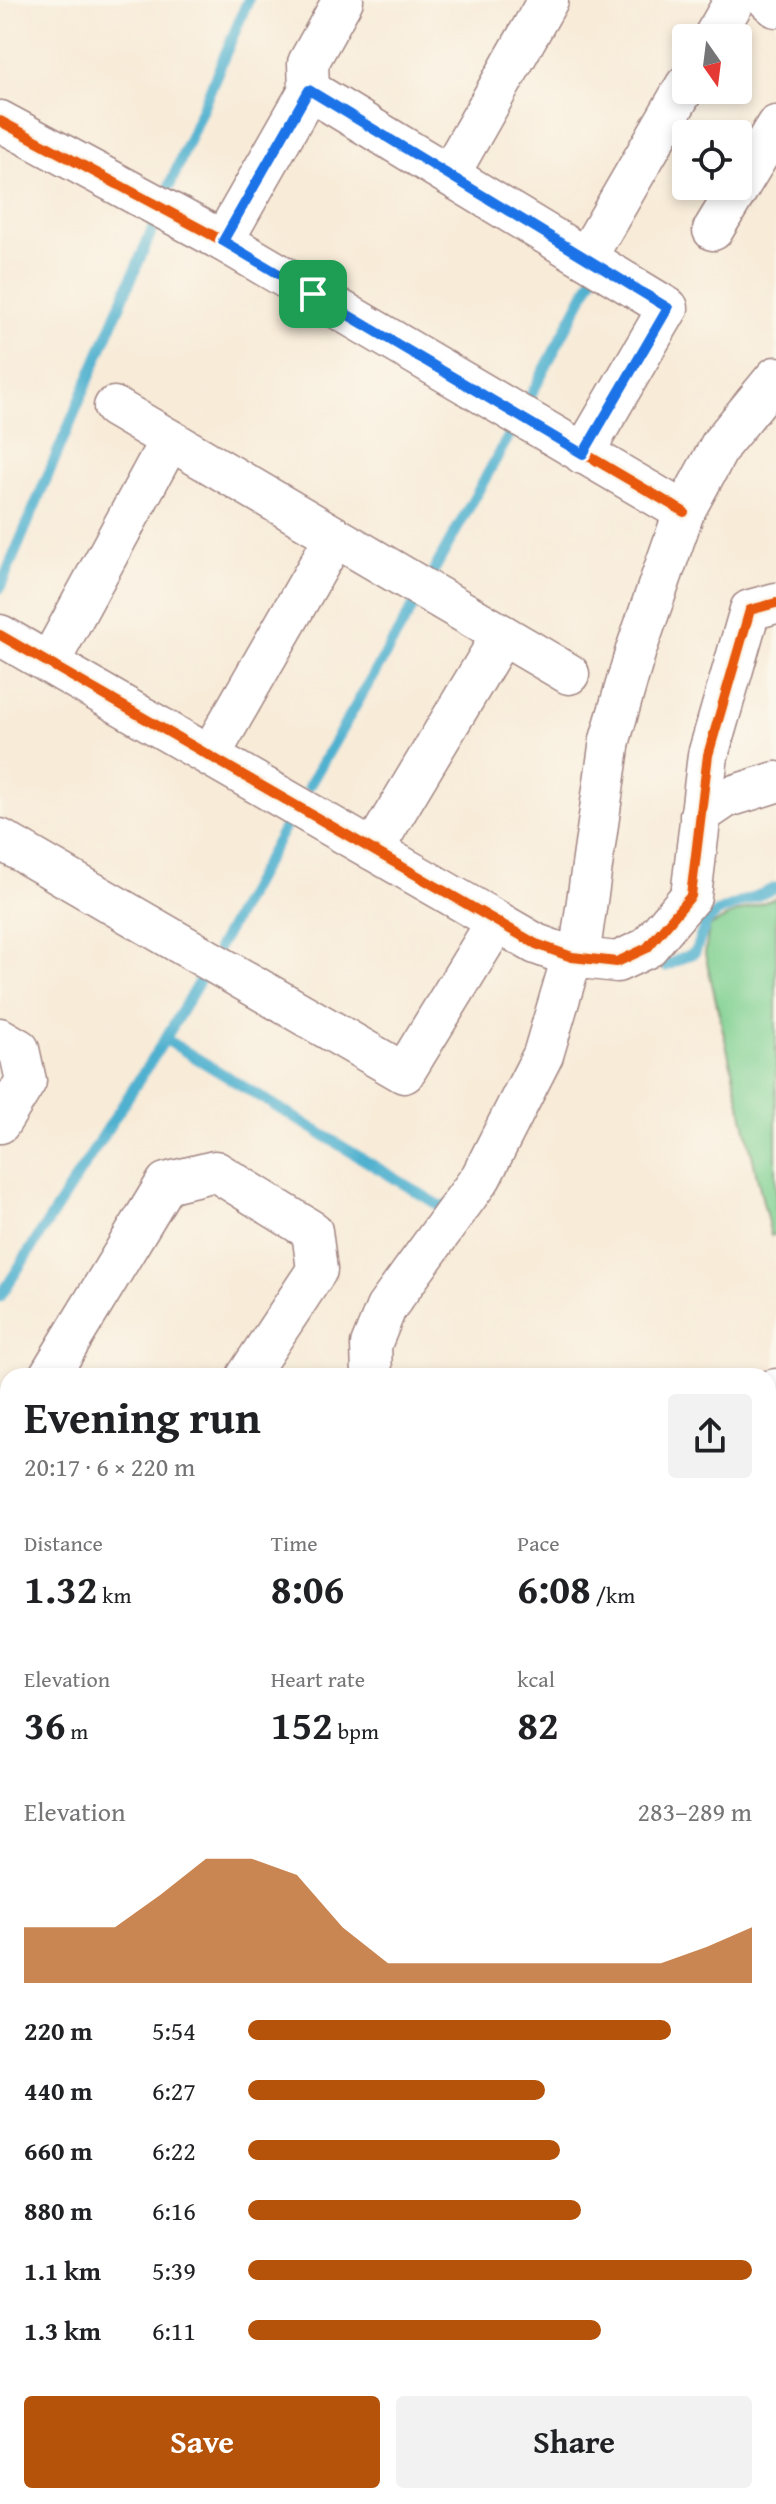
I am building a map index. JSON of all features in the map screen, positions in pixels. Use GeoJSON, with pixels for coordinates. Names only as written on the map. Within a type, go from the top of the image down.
{"type":"FeatureCollection","features":[{"type":"Feature","properties":{"kind":"street"},"geometry":{"type":"LineString","coordinates":[[223,241],[309,90],[308,63],[343,0]]}},
{"type":"Feature","properties":{"kind":"street"},"geometry":{"type":"LineString","coordinates":[[449,175],[548,0]]}},
{"type":"Feature","properties":{"kind":"street"},"geometry":{"type":"LineString","coordinates":[[721,24],[735,0]]}},
{"type":"Feature","properties":{"kind":"street"},"geometry":{"type":"LineString","coordinates":[[768,0],[776,7]]}},
{"type":"Feature","properties":{"kind":"street"},"geometry":{"type":"LineString","coordinates":[[309,90],[668,308],[583,454]]}},
{"type":"Feature","properties":{"kind":"street"},"geometry":{"type":"LineString","coordinates":[[586,258],[675,104]]}},
{"type":"Feature","properties":{"kind":"street"},"geometry":{"type":"LineString","coordinates":[[0,121],[223,241],[684,512]]}},
{"type":"Feature","properties":{"kind":"street"},"geometry":{"type":"LineString","coordinates":[[713,230],[776,126]]}},
{"type":"Feature","properties":{"kind":"street"},"geometry":{"type":"LineString","coordinates":[[372,1368],[371,1345],[386,1308],[481,1177],[543,1055],[576,957],[610,740],[636,650],[684,512],[721,444],[776,377]]}},
{"type":"Feature","properties":{"kind":"street"},"geometry":{"type":"LineString","coordinates":[[114,407],[569,674]]}},
{"type":"Feature","properties":{"kind":"street"},"geometry":{"type":"LineString","coordinates":[[49,663],[170,440]]}},
{"type":"Feature","properties":{"kind":"street"},"geometry":{"type":"LineString","coordinates":[[210,755],[335,537]]}},
{"type":"Feature","properties":{"kind":"street"},"geometry":{"type":"LineString","coordinates":[[5,649],[49,663],[536,944],[576,957],[617,962],[647,948],[691,896],[708,755],[750,610],[776,603]]}},
{"type":"Feature","properties":{"kind":"street"},"geometry":{"type":"LineString","coordinates":[[373,850],[502,635]]}},
{"type":"Feature","properties":{"kind":"street"},"geometry":{"type":"LineString","coordinates":[[700,815],[725,798],[776,782]]}},
{"type":"Feature","properties":{"kind":"street"},"geometry":{"type":"LineString","coordinates":[[0,839],[404,1073],[497,921]]}},
{"type":"Feature","properties":{"kind":"street"},"geometry":{"type":"LineString","coordinates":[[0,1038],[19,1049],[26,1081],[0,1123]]}},
{"type":"Feature","properties":{"kind":"street"},"geometry":{"type":"LineString","coordinates":[[54,1368],[166,1183],[215,1171],[312,1231],[317,1270],[252,1368]]}},
{"type":"Feature","properties":{"kind":"green space"},"geometry":{"type":"Polygon","coordinates":[[[776,898],[776,1234],[771,1236],[705,954],[709,927],[732,914],[776,898]]]}},
{"type":"Feature","properties":{"kind":"waterway"},"geometry":{"type":"LineString","coordinates":[[170,185],[248,0]]}},
{"type":"Feature","properties":{"kind":"waterway"},"geometry":{"type":"LineString","coordinates":[[0,588],[155,223]]}},
{"type":"Feature","properties":{"kind":"waterway"},"geometry":{"type":"LineString","coordinates":[[528,401],[593,277]]}},
{"type":"Feature","properties":{"kind":"waterway"},"geometry":{"type":"LineString","coordinates":[[433,572],[511,432]]}},
{"type":"Feature","properties":{"kind":"waterway"},"geometry":{"type":"LineString","coordinates":[[309,786],[417,600]]}},
{"type":"Feature","properties":{"kind":"waterway"},"geometry":{"type":"LineString","coordinates":[[218,948],[286,825]]}},
{"type":"Feature","properties":{"kind":"waterway"},"geometry":{"type":"LineString","coordinates":[[666,966],[695,952],[706,922],[718,912],[776,888]]}},
{"type":"Feature","properties":{"kind":"waterway"},"geometry":{"type":"LineString","coordinates":[[165,1039],[203,975]]}},
{"type":"Feature","properties":{"kind":"waterway"},"geometry":{"type":"LineString","coordinates":[[0,1297],[165,1039],[442,1207],[449,1205]]}},
{"type":"Feature","properties":{"kind":"cycle path"},"geometry":{"type":"LineString","coordinates":[[0,121],[223,241],[684,512]]}},
{"type":"Feature","properties":{"kind":"cycle path"},"geometry":{"type":"LineString","coordinates":[[0,635],[536,944],[572,957],[617,962],[647,948],[691,896],[708,755],[750,610],[776,603]]}},
{"type":"Feature","properties":{"kind":"route"},"geometry":{"type":"LineString","coordinates":[[309,90],[668,308],[583,454],[313,294],[223,241],[309,90]]}}]}
